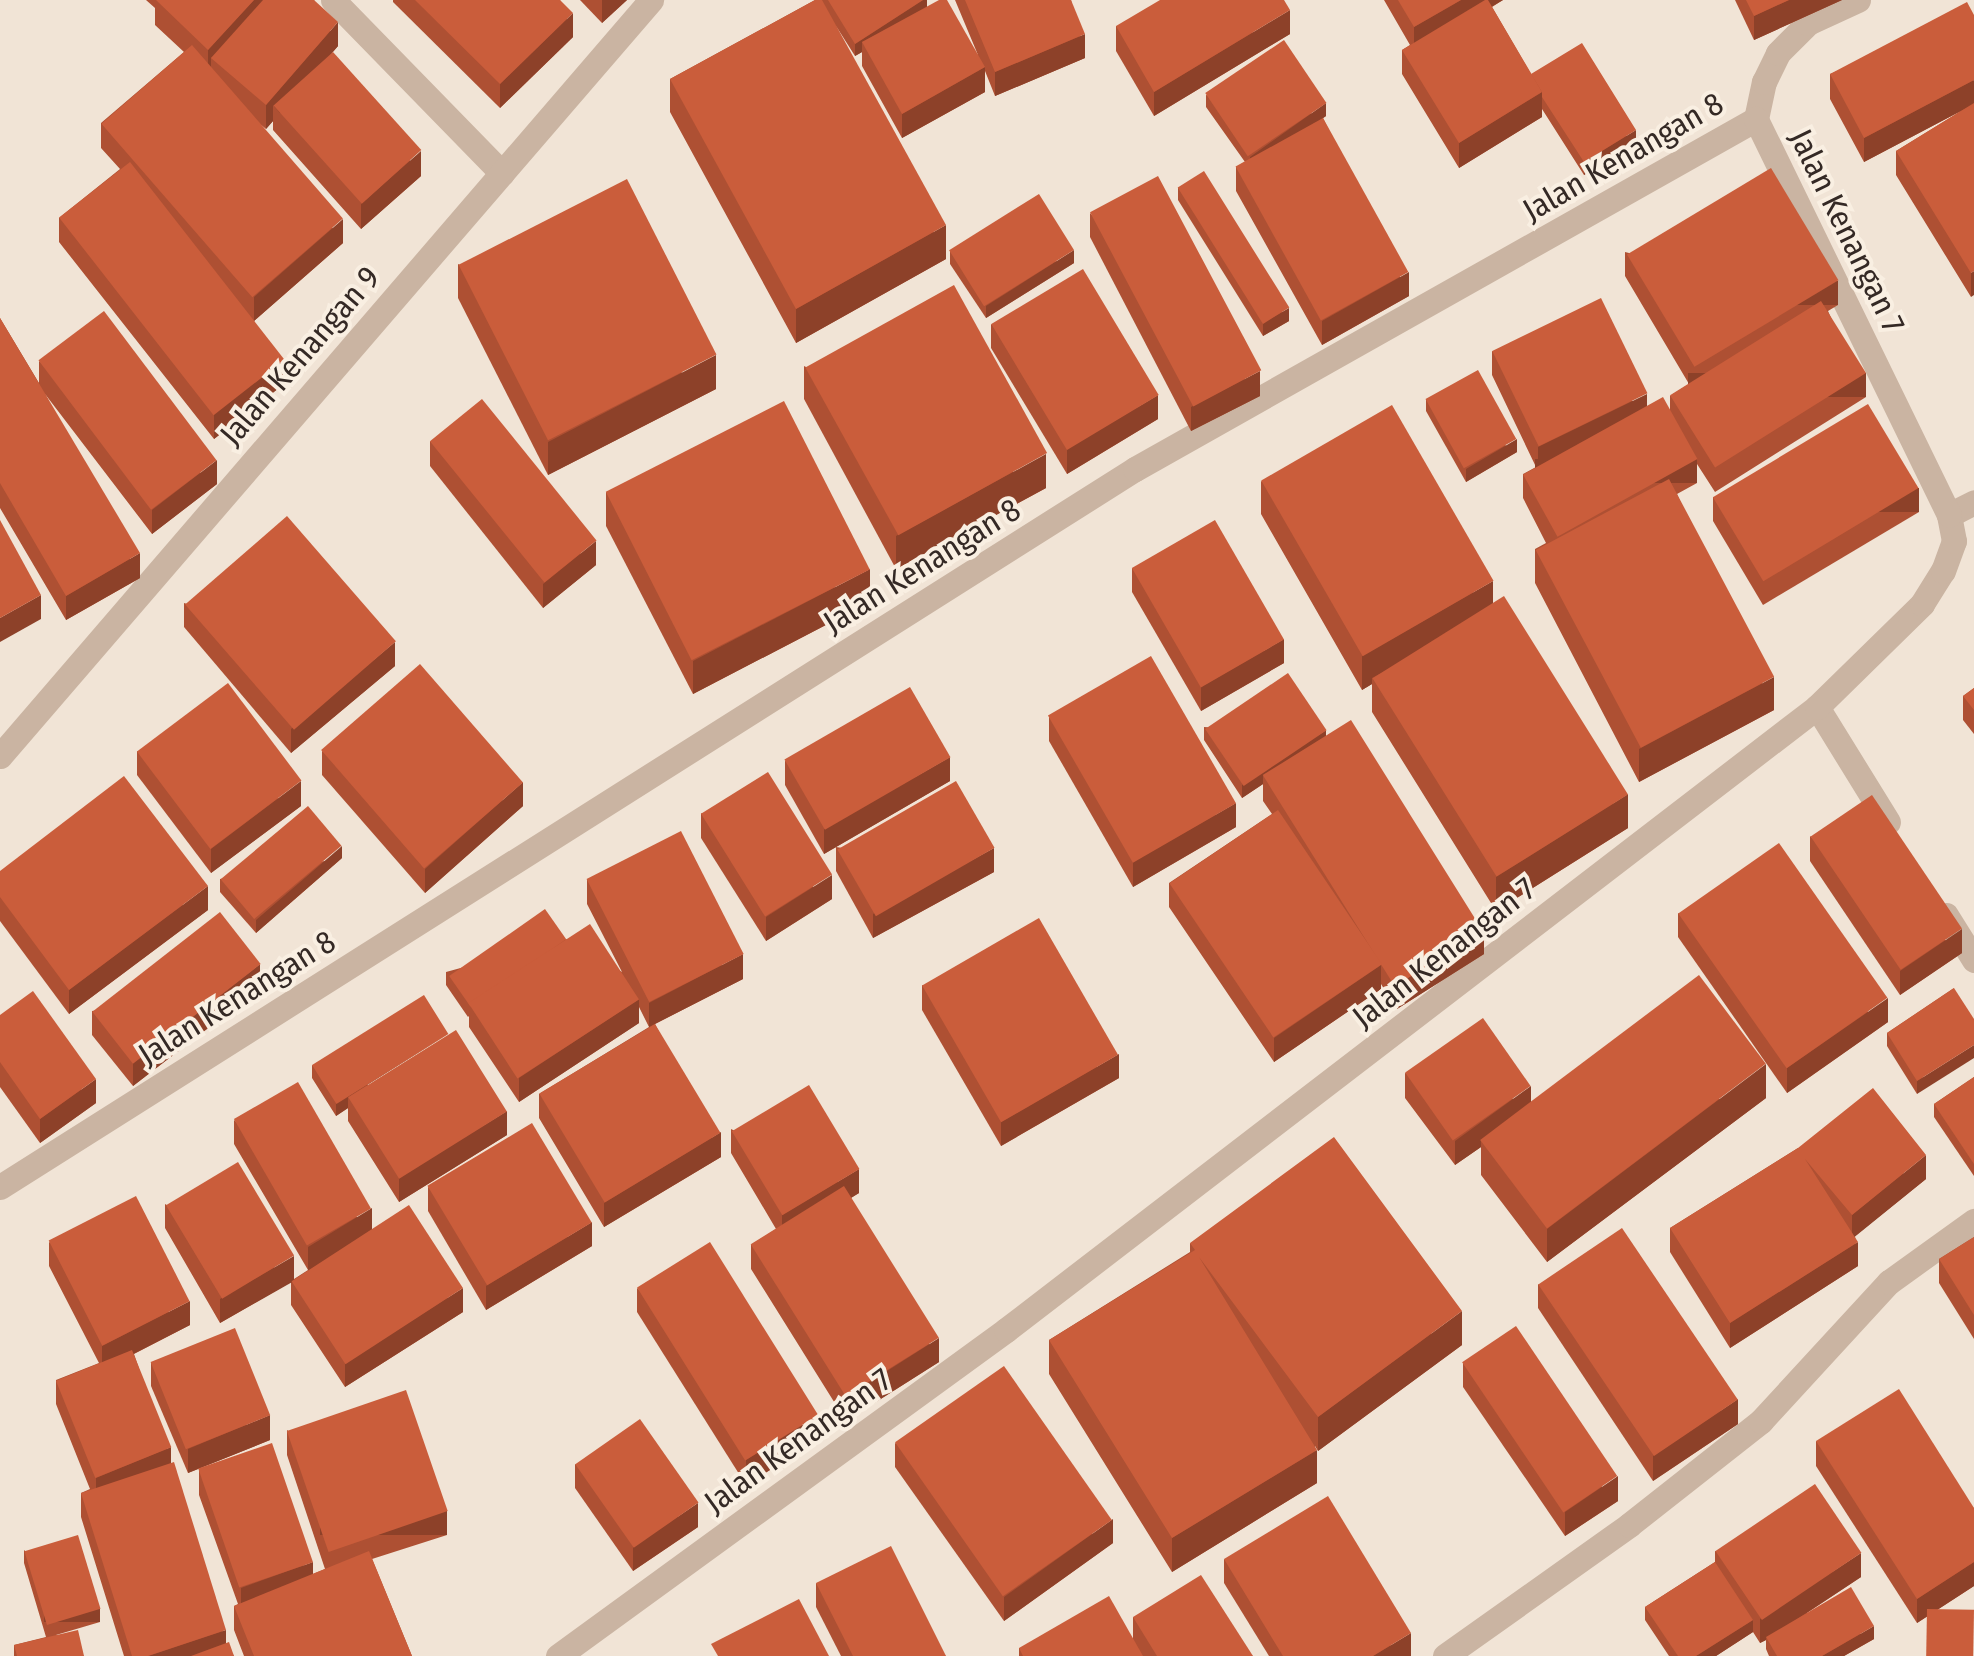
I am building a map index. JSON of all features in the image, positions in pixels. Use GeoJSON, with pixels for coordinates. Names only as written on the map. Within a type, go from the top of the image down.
{"type":"FeatureCollection","features":[{"type":"Feature","properties":{"kind":"street"},"geometry":{"type":"LineString","coordinates":[[333,0],[502,173]]}},
{"type":"Feature","properties":{"kind":"street","name":"Jalan Kenangan 9"},"geometry":{"type":"LineString","coordinates":[[0,756],[651,0]]}},
{"type":"Feature","properties":{"kind":"street","name":"Jalan Kenangan 8"},"geometry":{"type":"LineString","coordinates":[[0,1187],[1135,470],[1756,119],[1764,82],[1778,52],[1808,23],[1858,0]]}},
{"type":"Feature","properties":{"kind":"street","name":"Jalan Kenangan 7"},"geometry":{"type":"LineString","coordinates":[[558,1656],[1006,1330],[1817,707],[1922,604],[1944,572],[1954,541],[1949,514],[1756,119]]}},
{"type":"Feature","properties":{"kind":"street"},"geometry":{"type":"LineString","coordinates":[[1949,514],[1974,502]]}},
{"type":"Feature","properties":{"kind":"street"},"geometry":{"type":"LineString","coordinates":[[1817,707],[1901,842]]}},
{"type":"Feature","properties":{"kind":"street"},"geometry":{"type":"LineString","coordinates":[[1932,893],[1974,960]]}},
{"type":"Feature","properties":{"kind":"street"},"geometry":{"type":"LineString","coordinates":[[1445,1656],[1629,1525],[1762,1421],[1889,1282],[1974,1220]]}},
{"type":"Feature","properties":{"kind":"building"},"geometry":{"type":"Polygon","coordinates":[[[156,0],[254,0],[208,50],[156,0]]]}},
{"type":"Feature","properties":{"kind":"building"},"geometry":{"type":"Polygon","coordinates":[[[263,0],[314,0],[338,22],[266,105],[211,58],[263,0]]]}},
{"type":"Feature","properties":{"kind":"building"},"geometry":{"type":"Polygon","coordinates":[[[415,0],[560,0],[573,13],[500,84],[415,0]]]}},
{"type":"Feature","properties":{"kind":"building"},"geometry":{"type":"Polygon","coordinates":[[[815,0],[822,0],[946,225],[796,309],[670,79],[815,0]]]}},
{"type":"Feature","properties":{"kind":"building"},"geometry":{"type":"Polygon","coordinates":[[[828,0],[923,0],[855,44],[828,0]]]}},
{"type":"Feature","properties":{"kind":"building"},"geometry":{"type":"Polygon","coordinates":[[[939,0],[947,0],[985,67],[902,114],[862,42],[939,0]]]}},
{"type":"Feature","properties":{"kind":"building"},"geometry":{"type":"Polygon","coordinates":[[[965,0],[1071,0],[1085,34],[995,72],[965,0]]]}},
{"type":"Feature","properties":{"kind":"building"},"geometry":{"type":"Polygon","coordinates":[[[1160,0],[1284,0],[1290,10],[1154,92],[1116,26],[1160,0]]]}},
{"type":"Feature","properties":{"kind":"building"},"geometry":{"type":"Polygon","coordinates":[[[1398,0],[1461,0],[1414,27],[1398,0]]]}},
{"type":"Feature","properties":{"kind":"building"},"geometry":{"type":"Polygon","coordinates":[[[1485,0],[1542,92],[1459,143],[1402,50],[1485,0]]]}},
{"type":"Feature","properties":{"kind":"building"},"geometry":{"type":"Polygon","coordinates":[[[1746,0],[1789,0],[1754,16],[1746,0]]]}},
{"type":"Feature","properties":{"kind":"building"},"geometry":{"type":"Polygon","coordinates":[[[1967,2],[1974,15],[1974,80],[1864,138],[1830,74],[1967,2]]]}},
{"type":"Feature","properties":{"kind":"building"},"geometry":{"type":"Polygon","coordinates":[[[1284,40],[1326,103],[1248,156],[1205,93],[1284,40]]]}},
{"type":"Feature","properties":{"kind":"building"},"geometry":{"type":"Polygon","coordinates":[[[1582,43],[1636,130],[1584,162],[1531,74],[1582,43]]]}},
{"type":"Feature","properties":{"kind":"building"},"geometry":{"type":"Polygon","coordinates":[[[192,45],[343,219],[252,297],[101,124],[192,45]]]}},
{"type":"Feature","properties":{"kind":"building"},"geometry":{"type":"Polygon","coordinates":[[[333,52],[421,150],[362,204],[274,106],[333,52]]]}},
{"type":"Feature","properties":{"kind":"building"},"geometry":{"type":"Polygon","coordinates":[[[1974,103],[1974,271],[1971,273],[1896,151],[1974,103]]]}},
{"type":"Feature","properties":{"kind":"building"},"geometry":{"type":"Polygon","coordinates":[[[1323,118],[1408,272],[1321,320],[1236,166],[1323,118]]]}},
{"type":"Feature","properties":{"kind":"building"},"geometry":{"type":"Polygon","coordinates":[[[130,162],[285,360],[214,415],[59,217],[130,162]]]}},
{"type":"Feature","properties":{"kind":"building"},"geometry":{"type":"Polygon","coordinates":[[[1771,168],[1838,280],[1694,367],[1627,255],[1771,168]]]}},
{"type":"Feature","properties":{"kind":"building"},"geometry":{"type":"Polygon","coordinates":[[[1204,171],[1289,308],[1263,324],[1178,187],[1204,171]]]}},
{"type":"Feature","properties":{"kind":"building"},"geometry":{"type":"Polygon","coordinates":[[[1158,176],[1261,370],[1193,406],[1090,212],[1158,176]]]}},
{"type":"Feature","properties":{"kind":"building"},"geometry":{"type":"Polygon","coordinates":[[[627,179],[716,355],[548,440],[459,265],[627,179]]]}},
{"type":"Feature","properties":{"kind":"building"},"geometry":{"type":"Polygon","coordinates":[[[1039,194],[1074,250],[984,306],[949,250],[1039,194]]]}},
{"type":"Feature","properties":{"kind":"building"},"geometry":{"type":"Polygon","coordinates":[[[1083,269],[1159,395],[1067,450],[991,324],[1083,269]]]}},
{"type":"Feature","properties":{"kind":"building"},"geometry":{"type":"Polygon","coordinates":[[[954,285],[1047,453],[898,535],[805,367],[954,285]]]}},
{"type":"Feature","properties":{"kind":"building"},"geometry":{"type":"Polygon","coordinates":[[[1601,298],[1647,393],[1539,446],[1492,351],[1601,298]]]}},
{"type":"Feature","properties":{"kind":"building"},"geometry":{"type":"Polygon","coordinates":[[[1821,301],[1866,373],[1715,467],[1670,395],[1821,301]]]}},
{"type":"Feature","properties":{"kind":"building"},"geometry":{"type":"Polygon","coordinates":[[[104,311],[217,460],[151,510],[39,360],[104,311]]]}},
{"type":"Feature","properties":{"kind":"building"},"geometry":{"type":"Polygon","coordinates":[[[0,318],[140,553],[66,596],[0,483],[0,318]]]}},
{"type":"Feature","properties":{"kind":"building"},"geometry":{"type":"Polygon","coordinates":[[[1478,370],[1516,439],[1464,468],[1426,399],[1478,370]]]}},
{"type":"Feature","properties":{"kind":"building"},"geometry":{"type":"Polygon","coordinates":[[[1663,397],[1697,459],[1557,537],[1523,475],[1663,397]]]}},
{"type":"Feature","properties":{"kind":"building"},"geometry":{"type":"Polygon","coordinates":[[[482,399],[597,540],[544,583],[430,441],[482,399]]]}},
{"type":"Feature","properties":{"kind":"building"},"geometry":{"type":"Polygon","coordinates":[[[784,401],[870,569],[692,660],[606,492],[784,401]]]}},
{"type":"Feature","properties":{"kind":"building"},"geometry":{"type":"Polygon","coordinates":[[[1868,404],[1918,488],[1763,581],[1713,497],[1868,404]]]}},
{"type":"Feature","properties":{"kind":"building"},"geometry":{"type":"Polygon","coordinates":[[[1392,405],[1494,581],[1363,656],[1261,480],[1392,405]]]}},
{"type":"Feature","properties":{"kind":"building"},"geometry":{"type":"Polygon","coordinates":[[[1669,479],[1774,677],[1641,748],[1536,550],[1669,479]]]}},
{"type":"Feature","properties":{"kind":"building"},"geometry":{"type":"Polygon","coordinates":[[[287,516],[396,641],[294,730],[185,605],[287,516]]]}},
{"type":"Feature","properties":{"kind":"building"},"geometry":{"type":"Polygon","coordinates":[[[0,520],[41,595],[0,618],[0,520]]]}},
{"type":"Feature","properties":{"kind":"building"},"geometry":{"type":"Polygon","coordinates":[[[1215,520],[1284,640],[1201,688],[1132,568],[1215,520]]]}},
{"type":"Feature","properties":{"kind":"building"},"geometry":{"type":"Polygon","coordinates":[[[1504,596],[1628,794],[1497,877],[1373,678],[1504,596]]]}},
{"type":"Feature","properties":{"kind":"building"},"geometry":{"type":"Polygon","coordinates":[[[1151,656],[1236,803],[1133,863],[1048,716],[1151,656]]]}},
{"type":"Feature","properties":{"kind":"building"},"geometry":{"type":"Polygon","coordinates":[[[420,664],[523,782],[424,868],[321,750],[420,664]]]}},
{"type":"Feature","properties":{"kind":"building"},"geometry":{"type":"Polygon","coordinates":[[[1288,673],[1327,730],[1244,786],[1205,729],[1288,673]]]}},
{"type":"Feature","properties":{"kind":"building"},"geometry":{"type":"Polygon","coordinates":[[[228,683],[301,780],[210,849],[137,752],[228,683]]]}},
{"type":"Feature","properties":{"kind":"building"},"geometry":{"type":"Polygon","coordinates":[[[910,687],[950,757],[825,830],[784,760],[910,687]]]}},
{"type":"Feature","properties":{"kind":"building"},"geometry":{"type":"Polygon","coordinates":[[[1974,688],[1974,710],[1963,696],[1974,688]]]}},
{"type":"Feature","properties":{"kind":"building"},"geometry":{"type":"Polygon","coordinates":[[[1351,720],[1483,931],[1395,986],[1263,775],[1351,720]]]}},
{"type":"Feature","properties":{"kind":"building"},"geometry":{"type":"Polygon","coordinates":[[[768,772],[832,875],[765,916],[701,814],[768,772]]]}},
{"type":"Feature","properties":{"kind":"building"},"geometry":{"type":"Polygon","coordinates":[[[124,776],[208,886],[69,990],[0,897],[0,871],[124,776]]]}},
{"type":"Feature","properties":{"kind":"building"},"geometry":{"type":"Polygon","coordinates":[[[956,781],[994,848],[876,916],[837,850],[956,781]]]}},
{"type":"Feature","properties":{"kind":"building"},"geometry":{"type":"Polygon","coordinates":[[[1872,795],[1962,928],[1901,970],[1811,836],[1872,795]]]}},
{"type":"Feature","properties":{"kind":"building"},"geometry":{"type":"Polygon","coordinates":[[[308,806],[341,846],[254,919],[221,879],[308,806]]]}},
{"type":"Feature","properties":{"kind":"building"},"geometry":{"type":"Polygon","coordinates":[[[1278,810],[1382,964],[1273,1037],[1169,883],[1278,810]]]}},
{"type":"Feature","properties":{"kind":"building"},"geometry":{"type":"Polygon","coordinates":[[[681,831],[744,954],[649,1002],[587,879],[681,831]]]}},
{"type":"Feature","properties":{"kind":"building"},"geometry":{"type":"Polygon","coordinates":[[[1779,843],[1887,998],[1787,1068],[1678,914],[1779,843]]]}},
{"type":"Feature","properties":{"kind":"building"},"geometry":{"type":"Polygon","coordinates":[[[545,909],[566,939],[470,1006],[449,976],[545,909]]]}},
{"type":"Feature","properties":{"kind":"building"},"geometry":{"type":"Polygon","coordinates":[[[220,912],[261,964],[133,1064],[92,1012],[220,912]]]}},
{"type":"Feature","properties":{"kind":"building"},"geometry":{"type":"Polygon","coordinates":[[[1039,918],[1118,1055],[1001,1122],[922,986],[1039,918]]]}},
{"type":"Feature","properties":{"kind":"building"},"geometry":{"type":"Polygon","coordinates":[[[590,924],[639,999],[517,1078],[468,1003],[590,924]]]}},
{"type":"Feature","properties":{"kind":"building"},"geometry":{"type":"Polygon","coordinates":[[[1699,975],[1766,1064],[1547,1229],[1480,1140],[1699,975]]]}},
{"type":"Feature","properties":{"kind":"building"},"geometry":{"type":"Polygon","coordinates":[[[1954,988],[1974,1019],[1974,1045],[1917,1081],[1887,1033],[1954,988]]]}},
{"type":"Feature","properties":{"kind":"building"},"geometry":{"type":"Polygon","coordinates":[[[33,991],[96,1079],[40,1119],[0,1062],[0,1015],[33,991]]]}},
{"type":"Feature","properties":{"kind":"building"},"geometry":{"type":"Polygon","coordinates":[[[424,995],[448,1034],[336,1104],[312,1065],[424,995]]]}},
{"type":"Feature","properties":{"kind":"building"},"geometry":{"type":"Polygon","coordinates":[[[1483,1018],[1531,1086],[1453,1140],[1405,1072],[1483,1018]]]}},
{"type":"Feature","properties":{"kind":"building"},"geometry":{"type":"Polygon","coordinates":[[[655,1024],[720,1133],[605,1202],[539,1094],[655,1024]]]}},
{"type":"Feature","properties":{"kind":"building"},"geometry":{"type":"Polygon","coordinates":[[[456,1030],[507,1111],[399,1179],[348,1097],[456,1030]]]}},
{"type":"Feature","properties":{"kind":"building"},"geometry":{"type":"Polygon","coordinates":[[[1974,1077],[1974,1164],[1934,1104],[1974,1077]]]}},
{"type":"Feature","properties":{"kind":"building"},"geometry":{"type":"Polygon","coordinates":[[[298,1082],[371,1208],[307,1245],[234,1119],[298,1082]]]}},
{"type":"Feature","properties":{"kind":"building"},"geometry":{"type":"Polygon","coordinates":[[[809,1085],[859,1169],[782,1215],[732,1131],[809,1085]]]}},
{"type":"Feature","properties":{"kind":"building"},"geometry":{"type":"Polygon","coordinates":[[[1873,1088],[1926,1155],[1852,1215],[1805,1159],[1858,1242],[1730,1323],[1670,1228],[1798,1148],[1873,1088]]]}},
{"type":"Feature","properties":{"kind":"building"},"geometry":{"type":"Polygon","coordinates":[[[532,1123],[592,1222],[487,1285],[427,1186],[532,1123]]]}},
{"type":"Feature","properties":{"kind":"building"},"geometry":{"type":"Polygon","coordinates":[[[1334,1137],[1462,1311],[1318,1417],[1199,1257],[1317,1450],[1172,1538],[1049,1340],[1195,1250],[1190,1243],[1334,1137]]]}},
{"type":"Feature","properties":{"kind":"building"},"geometry":{"type":"Polygon","coordinates":[[[238,1162],[294,1255],[222,1299],[166,1205],[238,1162]]]}},
{"type":"Feature","properties":{"kind":"building"},"geometry":{"type":"Polygon","coordinates":[[[844,1186],[939,1338],[846,1396],[751,1244],[844,1186]]]}},
{"type":"Feature","properties":{"kind":"building"},"geometry":{"type":"Polygon","coordinates":[[[136,1196],[190,1301],[102,1346],[49,1240],[136,1196]]]}},
{"type":"Feature","properties":{"kind":"building"},"geometry":{"type":"Polygon","coordinates":[[[409,1205],[463,1288],[346,1364],[292,1281],[409,1205]]]}},
{"type":"Feature","properties":{"kind":"building"},"geometry":{"type":"Polygon","coordinates":[[[1622,1228],[1738,1400],[1654,1456],[1538,1284],[1622,1228]]]}},
{"type":"Feature","properties":{"kind":"building"},"geometry":{"type":"Polygon","coordinates":[[[1974,1237],[1974,1315],[1939,1259],[1974,1237]]]}},
{"type":"Feature","properties":{"kind":"building"},"geometry":{"type":"Polygon","coordinates":[[[710,1242],[818,1415],[745,1461],[637,1288],[710,1242]]]}},
{"type":"Feature","properties":{"kind":"building"},"geometry":{"type":"Polygon","coordinates":[[[1516,1326],[1617,1476],[1563,1512],[1462,1362],[1516,1326]]]}},
{"type":"Feature","properties":{"kind":"building"},"geometry":{"type":"Polygon","coordinates":[[[235,1328],[270,1415],[186,1449],[151,1362],[235,1328]]]}},
{"type":"Feature","properties":{"kind":"building"},"geometry":{"type":"Polygon","coordinates":[[[132,1350],[171,1447],[95,1478],[56,1381],[132,1350]]]}},
{"type":"Feature","properties":{"kind":"building"},"geometry":{"type":"Polygon","coordinates":[[[1004,1366],[1112,1520],[1003,1596],[895,1442],[1004,1366]]]}},
{"type":"Feature","properties":{"kind":"building"},"geometry":{"type":"Polygon","coordinates":[[[1899,1389],[1974,1508],[1974,1562],[1917,1599],[1816,1441],[1899,1389]]]}},
{"type":"Feature","properties":{"kind":"building"},"geometry":{"type":"Polygon","coordinates":[[[406,1390],[448,1511],[329,1552],[287,1431],[406,1390]]]}},
{"type":"Feature","properties":{"kind":"building"},"geometry":{"type":"Polygon","coordinates":[[[640,1419],[699,1503],[634,1548],[575,1464],[640,1419]]]}},
{"type":"Feature","properties":{"kind":"building"},"geometry":{"type":"Polygon","coordinates":[[[272,1443],[313,1562],[239,1588],[198,1468],[272,1443]]]}},
{"type":"Feature","properties":{"kind":"building"},"geometry":{"type":"Polygon","coordinates":[[[174,1462],[226,1630],[148,1656],[132,1656],[81,1493],[174,1462]]]}},
{"type":"Feature","properties":{"kind":"building"},"geometry":{"type":"Polygon","coordinates":[[[1815,1484],[1861,1553],[1762,1620],[1716,1551],[1815,1484]]]}},
{"type":"Feature","properties":{"kind":"building"},"geometry":{"type":"Polygon","coordinates":[[[1328,1496],[1411,1633],[1373,1656],[1283,1656],[1224,1559],[1328,1496]]]}},
{"type":"Feature","properties":{"kind":"building"},"geometry":{"type":"Polygon","coordinates":[[[78,1535],[101,1609],[47,1625],[24,1551],[78,1535]]]}},
{"type":"Feature","properties":{"kind":"building"},"geometry":{"type":"Polygon","coordinates":[[[891,1546],[946,1656],[853,1656],[816,1583],[891,1546]]]}},
{"type":"Feature","properties":{"kind":"building"},"geometry":{"type":"Polygon","coordinates":[[[369,1551],[412,1656],[254,1656],[234,1606],[369,1551]]]}},
{"type":"Feature","properties":{"kind":"building"},"geometry":{"type":"Polygon","coordinates":[[[1715,1562],[1753,1620],[1696,1656],[1678,1656],[1645,1607],[1715,1562]]]}},
{"type":"Feature","properties":{"kind":"building"},"geometry":{"type":"Polygon","coordinates":[[[1201,1575],[1253,1656],[1157,1656],[1133,1617],[1201,1575]]]}},
{"type":"Feature","properties":{"kind":"building"},"geometry":{"type":"Polygon","coordinates":[[[1851,1587],[1874,1626],[1822,1656],[1777,1656],[1766,1637],[1851,1587]]]}},
{"type":"Feature","properties":{"kind":"building"},"geometry":{"type":"Polygon","coordinates":[[[1109,1596],[1143,1656],[1023,1656],[1019,1648],[1109,1596]]]}},
{"type":"Feature","properties":{"kind":"building"},"geometry":{"type":"Polygon","coordinates":[[[799,1599],[829,1656],[718,1656],[711,1644],[799,1599]]]}},
{"type":"Feature","properties":{"kind":"building"},"geometry":{"type":"Polygon","coordinates":[[[1927,1609],[1974,1610],[1973,1656],[1926,1656],[1927,1609]]]}},
{"type":"Feature","properties":{"kind":"building"},"geometry":{"type":"Polygon","coordinates":[[[78,1630],[84,1656],[17,1656],[14,1645],[78,1630]]]}},
{"type":"Feature","properties":{"kind":"building"},"geometry":{"type":"Polygon","coordinates":[[[229,1642],[234,1656],[191,1656],[229,1642]]]}}]}
